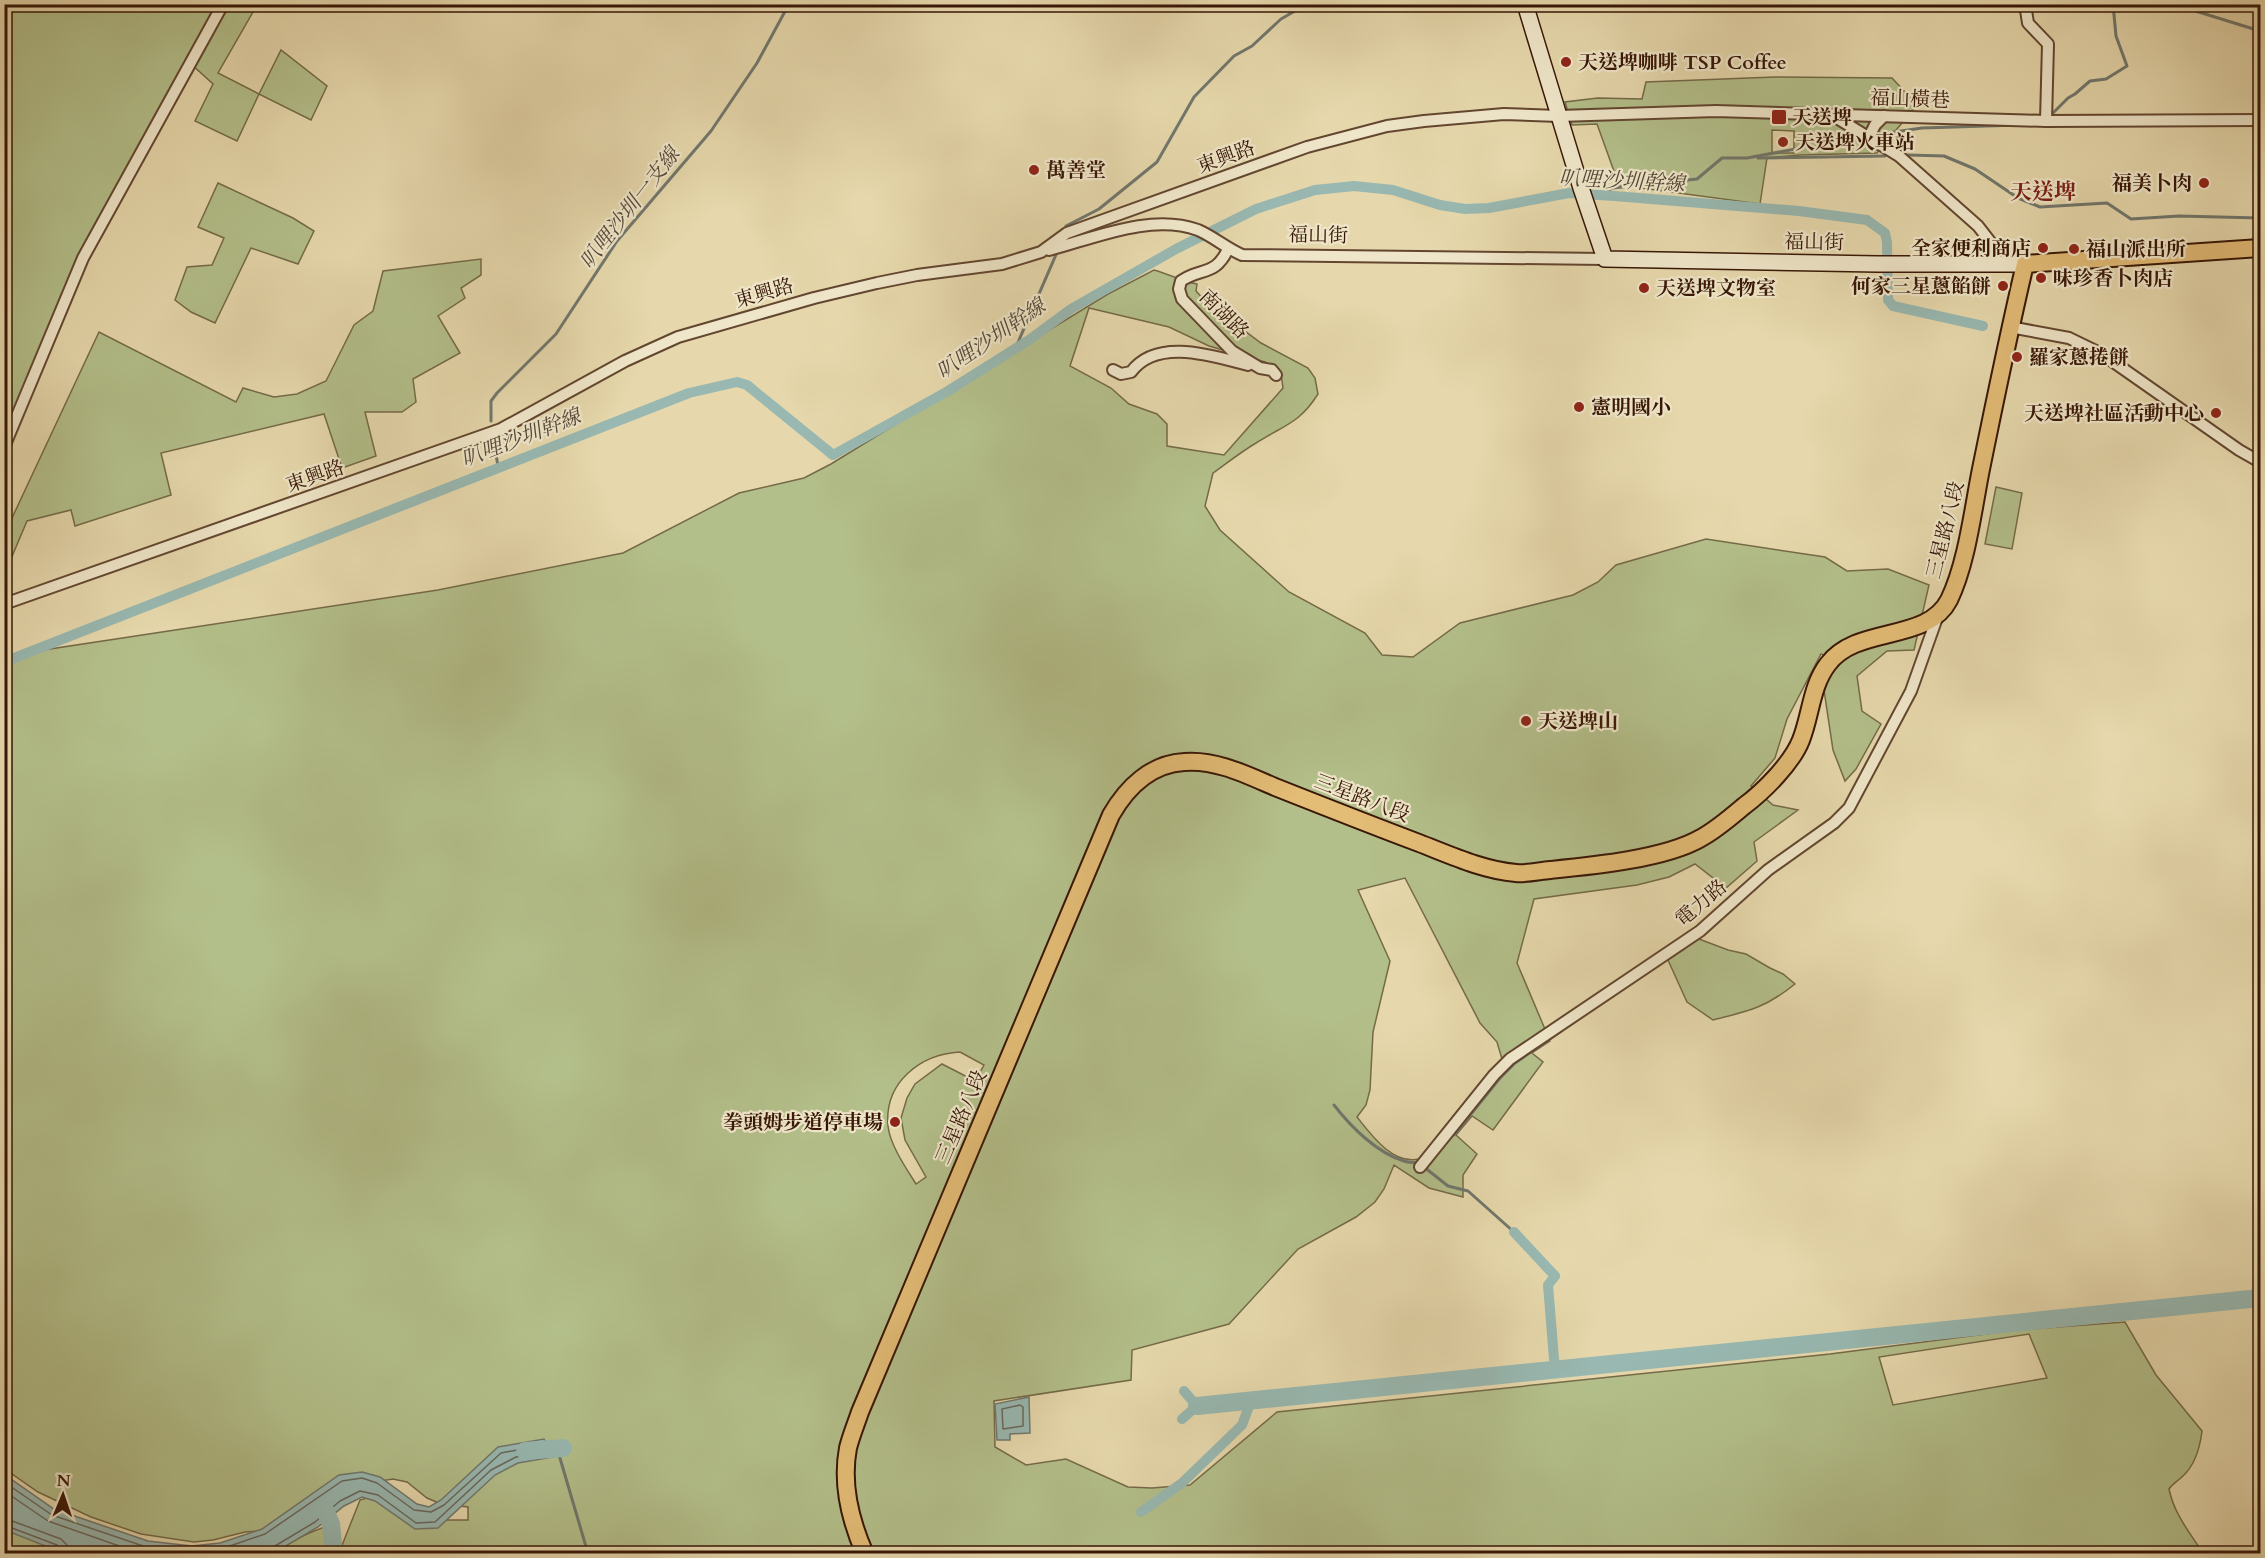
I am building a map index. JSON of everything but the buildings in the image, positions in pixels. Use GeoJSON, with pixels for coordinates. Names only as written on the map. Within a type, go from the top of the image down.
{"type":"FeatureCollection","features":[{"type":"Feature","properties":{"kind":"main road"},"geometry":{"type":"LineString","coordinates":[[2025,264],[2260,248]]}},
{"type":"Feature","properties":{"kind":"main road","name":"三星路八段"},"geometry":{"type":"LineString","coordinates":[[865,1554],[854,1528],[847,1501],[846,1483],[848,1448],[860,1412],[1111,815],[1122,796],[1142,777],[1162,767],[1182,762],[1205,762],[1249,776],[1474,864],[1517,874],[1577,868],[1656,854],[1700,839],[1747,804],[1787,765],[1801,742],[1813,697],[1825,668],[1836,654],[1849,645],[1910,628],[1938,615],[1948,600],[1961,563],[2025,264]]}},
{"type":"Feature","properties":{"kind":"street"},"geometry":{"type":"LineString","coordinates":[[4,447],[83,258],[223,4]]}},
{"type":"Feature","properties":{"kind":"street"},"geometry":{"type":"LineString","coordinates":[[1525,4],[1583,195],[1605,259]]}},
{"type":"Feature","properties":{"kind":"street"},"geometry":{"type":"LineString","coordinates":[[2025,4],[2028,23],[2048,44],[2046,121]]}},
{"type":"Feature","properties":{"kind":"street","name":"福山橫巷"},"geometry":{"type":"LineString","coordinates":[[1559,116],[1716,111],[2046,121],[2260,120]]}},
{"type":"Feature","properties":{"kind":"street","name":"東興路"},"geometry":{"type":"LineString","coordinates":[[4,604],[493,432],[625,361],[678,337],[814,298],[877,283],[1002,264],[1041,252],[1067,233],[1337,137],[1424,121],[1504,114],[1559,116]]}},
{"type":"Feature","properties":{"kind":"street"},"geometry":{"type":"LineString","coordinates":[[1832,115],[1899,156],[1978,226],[1992,244],[1997,264]]}},
{"type":"Feature","properties":{"kind":"street"},"geometry":{"type":"LineString","coordinates":[[1869,137],[1875,125],[1884,116]]}},
{"type":"Feature","properties":{"kind":"street","name":"福山街"},"geometry":{"type":"LineString","coordinates":[[1041,252],[1138,227],[1180,225],[1213,237],[1228,249],[1242,255],[2025,264]]}},
{"type":"Feature","properties":{"kind":"street","name":"南湖路"},"geometry":{"type":"LineString","coordinates":[[1228,249],[1223,259],[1210,271],[1189,276],[1181,281],[1179,289],[1182,299],[1232,351],[1260,368],[1272,370],[1276,375]]}},
{"type":"Feature","properties":{"kind":"street"},"geometry":{"type":"LineString","coordinates":[[2010,327],[2069,338],[2102,354],[2239,450],[2260,462]]}},
{"type":"Feature","properties":{"kind":"street"},"geometry":{"type":"LineString","coordinates":[[1113,370],[1121,374],[1131,372],[1147,357],[1168,352],[1202,353],[1260,368]]}},
{"type":"Feature","properties":{"kind":"street","name":"電力路"},"geometry":{"type":"LineString","coordinates":[[1420,1167],[1494,1075],[1510,1059],[1700,931],[1768,870],[1834,823],[1849,808],[1911,691],[1938,615]]}},
{"type":"Feature","properties":{"kind":"green space"},"geometry":{"type":"Polygon","coordinates":[[[5,5],[257,5],[218,73],[259,94],[237,141],[195,121],[213,84],[191,64],[88,254],[5,452],[5,5]]]}},
{"type":"Feature","properties":{"kind":"green space"},"geometry":{"type":"Polygon","coordinates":[[[281,50],[327,86],[311,120],[259,94],[281,50]]]}},
{"type":"Feature","properties":{"kind":"green space"},"geometry":{"type":"Polygon","coordinates":[[[1775,77],[1892,78],[1917,105],[1877,153],[1767,158],[1760,204],[1619,185],[1597,124],[1572,125],[1565,102],[1598,98],[1642,99],[1646,82],[1775,77]],[[1772,130],[1772,153],[1794,153],[1794,131],[1772,130]]]}},
{"type":"Feature","properties":{"kind":"green space"},"geometry":{"type":"Polygon","coordinates":[[[218,183],[293,218],[314,231],[298,264],[251,248],[215,323],[191,312],[175,300],[187,267],[212,265],[224,238],[198,227],[218,183]]]}},
{"type":"Feature","properties":{"kind":"green space"},"geometry":{"type":"Polygon","coordinates":[[[481,259],[481,275],[461,288],[465,298],[438,316],[460,353],[413,379],[416,402],[402,412],[365,412],[376,456],[342,468],[324,414],[161,453],[171,495],[75,526],[71,510],[27,521],[5,573],[5,533],[99,332],[236,402],[243,388],[274,397],[297,394],[326,381],[354,325],[373,311],[383,271],[481,259]]]}},
{"type":"Feature","properties":{"kind":"green space"},"geometry":{"type":"Polygon","coordinates":[[[1154,270],[1197,284],[1196,291],[1205,301],[1261,343],[1308,368],[1315,378],[1318,394],[1311,404],[1290,423],[1250,446],[1213,473],[1205,506],[1220,530],[1289,592],[1365,633],[1382,655],[1413,657],[1460,623],[1573,595],[1598,582],[1616,565],[1706,539],[1825,557],[1847,571],[1888,569],[1929,585],[1914,650],[1887,651],[1857,676],[1862,711],[1881,724],[1856,769],[1845,781],[1833,750],[1824,690],[1833,659],[1821,654],[1787,719],[1775,758],[1751,786],[1773,805],[1798,810],[1754,842],[1757,861],[1726,888],[1695,864],[1669,877],[1637,885],[1534,899],[1517,963],[1550,1041],[1532,1053],[1543,1062],[1493,1130],[1472,1116],[1456,1135],[1477,1154],[1463,1175],[1463,1197],[1429,1188],[1394,1165],[1384,1189],[1375,1202],[1356,1217],[1298,1249],[1229,1324],[1132,1350],[1131,1380],[994,1401],[995,1447],[1026,1465],[1066,1459],[1128,1487],[1190,1485],[1277,1412],[1830,1354],[2017,1330],[2125,1322],[2156,1375],[2202,1431],[2191,1467],[2169,1489],[2179,1515],[2203,1553],[339,1553],[360,1500],[374,1496],[443,1520],[468,1520],[468,1507],[441,1504],[427,1498],[407,1482],[393,1479],[361,1484],[273,1530],[245,1532],[194,1542],[141,1534],[91,1517],[38,1492],[5,1469],[4,656],[438,590],[623,553],[739,493],[804,478],[831,464],[1108,294],[1154,270]],[[1089,308],[1070,366],[1111,388],[1129,404],[1157,414],[1167,424],[1167,446],[1224,455],[1283,388],[1281,374],[1265,362],[1209,346],[1169,327],[1089,308]],[[1405,878],[1358,890],[1390,961],[1373,1032],[1370,1090],[1366,1105],[1357,1117],[1376,1140],[1392,1153],[1409,1160],[1419,1159],[1502,1059],[1497,1042],[1480,1023],[1405,878]],[[960,1052],[932,1058],[908,1073],[892,1096],[888,1110],[888,1126],[892,1141],[916,1184],[926,1177],[905,1140],[901,1118],[907,1098],[915,1084],[942,1064],[975,1081],[984,1065],[960,1052]],[[2029,1334],[1879,1357],[1893,1405],[2047,1378],[2029,1334]]]}},
{"type":"Feature","properties":{"kind":"green space"},"geometry":{"type":"Polygon","coordinates":[[[1996,487],[2022,493],[2012,549],[1985,544],[1996,487]]]}},
{"type":"Feature","properties":{"kind":"green space"},"geometry":{"type":"Polygon","coordinates":[[[1699,939],[1746,954],[1783,974],[1795,984],[1756,1008],[1713,1020],[1687,1002],[1668,960],[1699,939]]]}},
{"type":"Feature","properties":{"kind":"green space"},"geometry":{"type":"Polygon","coordinates":[[[4,1522],[92,1553],[5,1553],[4,1522]]]}},
{"type":"Feature","properties":{"kind":"green space"},"geometry":{"type":"Polygon","coordinates":[[[338,1522],[336,1553],[275,1554],[297,1539],[338,1522]]]}},
{"type":"Feature","properties":{"kind":"water"},"geometry":{"type":"Polygon","coordinates":[[[1029,1397],[1030,1433],[1010,1434],[1010,1440],[997,1440],[995,1404],[1029,1397]]]}},
{"type":"Feature","properties":{"kind":"water"},"geometry":{"type":"Polygon","coordinates":[[[544,1439],[553,1457],[518,1463],[495,1475],[438,1528],[415,1529],[375,1501],[362,1497],[344,1506],[318,1527],[274,1553],[63,1553],[5,1530],[5,1475],[54,1509],[148,1541],[192,1546],[220,1543],[262,1529],[339,1475],[362,1472],[380,1477],[417,1504],[429,1507],[441,1500],[498,1447],[544,1439]]]}},
{"type":"Feature","properties":{"kind":"waterway","name":"叭哩沙圳一支線"},"geometry":{"type":"LineString","coordinates":[[491,421],[491,401],[556,334],[617,241],[711,131],[757,63],[789,4]]}},
{"type":"Feature","properties":{"kind":"waterway"},"geometry":{"type":"LineString","coordinates":[[1065,229],[1066,226],[1099,209],[1157,162],[1194,97],[1234,56],[1252,46],[1281,19],[1307,4]]}},
{"type":"Feature","properties":{"kind":"waterway"},"geometry":{"type":"LineString","coordinates":[[2050,116],[2090,81],[2106,79],[2127,66],[2116,36],[2113,4]]}},
{"type":"Feature","properties":{"kind":"waterway"},"geometry":{"type":"LineString","coordinates":[[2173,4],[2260,31]]}},
{"type":"Feature","properties":{"kind":"waterway"},"geometry":{"type":"LineString","coordinates":[[1880,134],[1922,128],[2019,125]]}},
{"type":"Feature","properties":{"kind":"waterway"},"geometry":{"type":"LineString","coordinates":[[2235,125],[2260,125]]}},
{"type":"Feature","properties":{"kind":"waterway"},"geometry":{"type":"LineString","coordinates":[[1598,196],[1613,188],[1697,179],[1722,158],[1747,158],[1801,148]]}},
{"type":"Feature","properties":{"kind":"waterway"},"geometry":{"type":"LineString","coordinates":[[1908,155],[1944,156],[1975,169],[2018,198],[2040,207],[2107,203],[2131,219],[2179,216],[2260,218]]}},
{"type":"Feature","properties":{"kind":"waterway"},"geometry":{"type":"LineString","coordinates":[[1758,158],[1885,156]]}},
{"type":"Feature","properties":{"kind":"waterway","name":"叭哩沙圳幹線"},"geometry":{"type":"LineString","coordinates":[[4,662],[689,393],[737,382],[747,385],[833,455],[948,391],[1029,340],[1071,309],[1176,249],[1256,209],[1315,190],[1354,186],[1393,190],[1440,205],[1465,209],[1489,208],[1569,193],[1799,211],[1867,220],[1885,233],[1888,300],[1893,306],[1983,326]]}},
{"type":"Feature","properties":{"kind":"waterway"},"geometry":{"type":"LineString","coordinates":[[1016,347],[1058,250]]}},
{"type":"Feature","properties":{"kind":"waterway","name":"叭哩沙圳一支線"},"geometry":{"type":"LineString","coordinates":[[494,443],[498,466]]}},
{"type":"Feature","properties":{"kind":"waterway"},"geometry":{"type":"LineString","coordinates":[[1669,958],[1683,949]]}},
{"type":"Feature","properties":{"kind":"waterway"},"geometry":{"type":"LineString","coordinates":[[1454,1135],[1515,1063],[1561,1031]]}},
{"type":"Feature","properties":{"kind":"waterway"},"geometry":{"type":"LineString","coordinates":[[1334,1105],[1348,1122],[1374,1146],[1406,1162],[1418,1163]]}},
{"type":"Feature","properties":{"kind":"waterway"},"geometry":{"type":"LineString","coordinates":[[1424,1167],[1448,1186],[1468,1191],[1514,1232]]}},
{"type":"Feature","properties":{"kind":"waterway"},"geometry":{"type":"LineString","coordinates":[[1514,1232],[1555,1276],[1548,1285],[1555,1371]]}},
{"type":"Feature","properties":{"kind":"waterway"},"geometry":{"type":"LineString","coordinates":[[1197,1406],[2260,1298]]}},
{"type":"Feature","properties":{"kind":"waterway"},"geometry":{"type":"LineString","coordinates":[[1184,1391],[1197,1406]]}},
{"type":"Feature","properties":{"kind":"waterway"},"geometry":{"type":"LineString","coordinates":[[1141,1512],[1182,1483],[1242,1425],[1251,1401]]}},
{"type":"Feature","properties":{"kind":"waterway"},"geometry":{"type":"LineString","coordinates":[[1182,1419],[1197,1406]]}},
{"type":"Feature","properties":{"kind":"waterway"},"geometry":{"type":"LineString","coordinates":[[557,1448],[587,1550],[591,1554]]}},
{"type":"Feature","properties":{"kind":"waterway"},"geometry":{"type":"LineString","coordinates":[[525,1451],[563,1448]]}},
{"type":"Feature","properties":{"kind":"waterway"},"geometry":{"type":"LineString","coordinates":[[325,1510],[331,1524],[334,1554]]}},
{"type":"Feature","properties":{"kind":"place","name":"天送埤咖啡 TSP Coffee"},"geometry":{"type":"Point","coordinates":[1566,62]}},
{"type":"Feature","properties":{"kind":"place","name":"天送埤"},"geometry":{"type":"Point","coordinates":[1779,117]}},
{"type":"Feature","properties":{"kind":"place","name":"天送埤火車站"},"geometry":{"type":"Point","coordinates":[1783,142]}},
{"type":"Feature","properties":{"kind":"place","name":"萬善堂"},"geometry":{"type":"Point","coordinates":[1034,170]}},
{"type":"Feature","properties":{"kind":"place","name":"福美卜肉"},"geometry":{"type":"Point","coordinates":[2204,183]}},
{"type":"Feature","properties":{"kind":"place","name":"全家便利商店"},"geometry":{"type":"Point","coordinates":[2043,248]}},
{"type":"Feature","properties":{"kind":"place","name":"福山派出所"},"geometry":{"type":"Point","coordinates":[2074,249]}},
{"type":"Feature","properties":{"kind":"place","name":"味珍香卜肉店"},"geometry":{"type":"Point","coordinates":[2041,278]}},
{"type":"Feature","properties":{"kind":"place","name":"何家三星蔥餡餅"},"geometry":{"type":"Point","coordinates":[2003,286]}},
{"type":"Feature","properties":{"kind":"place","name":"天送埤文物室"},"geometry":{"type":"Point","coordinates":[1644,288]}},
{"type":"Feature","properties":{"kind":"place","name":"羅家蔥捲餅"},"geometry":{"type":"Point","coordinates":[2017,357]}},
{"type":"Feature","properties":{"kind":"place","name":"憲明國小"},"geometry":{"type":"Point","coordinates":[1579,407]}},
{"type":"Feature","properties":{"kind":"place","name":"天送埤社區活動中心"},"geometry":{"type":"Point","coordinates":[2216,413]}},
{"type":"Feature","properties":{"kind":"place","name":"天送埤山"},"geometry":{"type":"Point","coordinates":[1526,721]}},
{"type":"Feature","properties":{"kind":"place","name":"拳頭姆步道停車場"},"geometry":{"type":"Point","coordinates":[895,1122]}},
{"type":"Feature","properties":{"kind":"district","name":"天送埤"},"geometry":{"type":"Point","coordinates":[2043,192]}}]}
